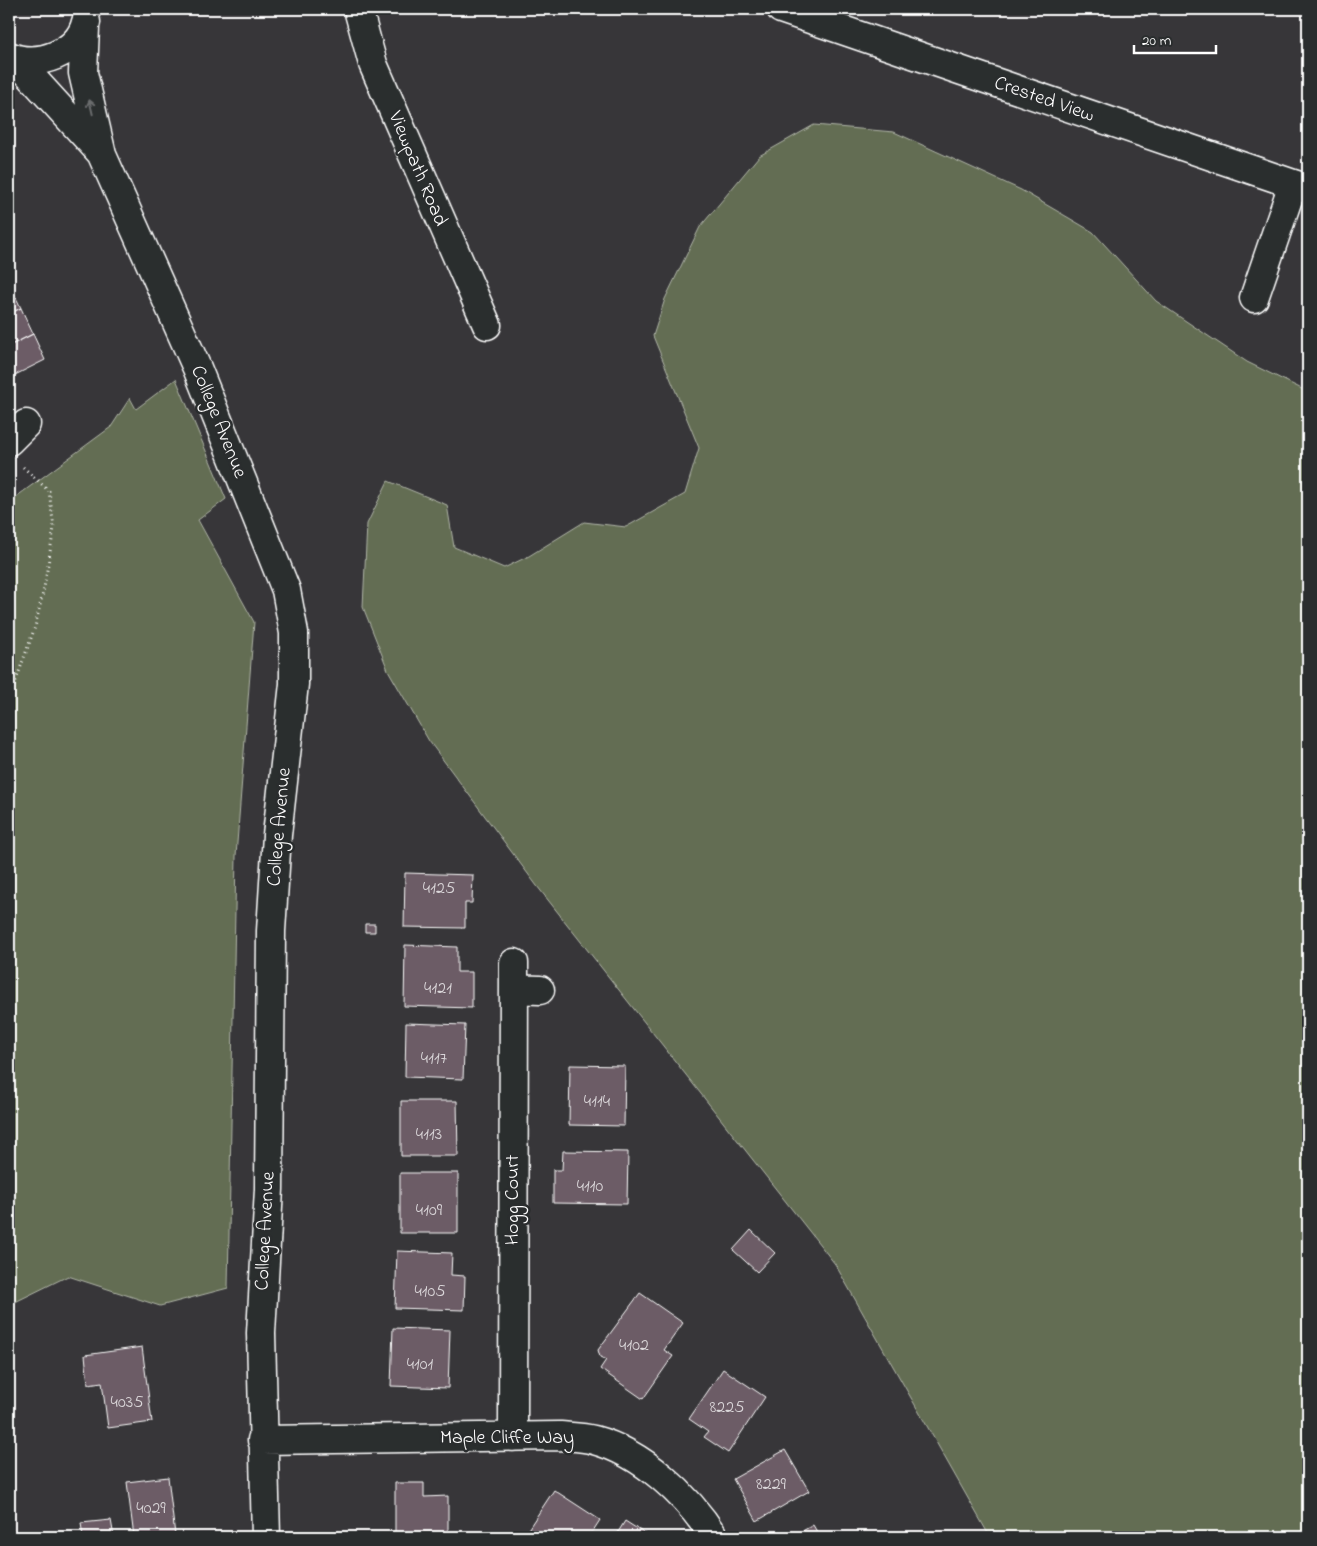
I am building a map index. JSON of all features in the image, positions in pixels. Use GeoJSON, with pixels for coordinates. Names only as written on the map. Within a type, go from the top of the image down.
{"type":"FeatureCollection","features":[{"type":"Feature","properties":{"kind":"street","name":"Viewpath Road"},"geometry":{"type":"LineString","coordinates":[[358,9],[372,64],[487,325]]}},
{"type":"Feature","properties":{"kind":"street","name":"Crested View"},"geometry":{"type":"LineString","coordinates":[[781,9],[1301,186]]}},
{"type":"Feature","properties":{"kind":"street","name":"College Avenue"},"geometry":{"type":"LineString","coordinates":[[12,58],[44,60],[68,48],[87,18]]}},
{"type":"Feature","properties":{"kind":"street","name":"College Avenue"},"geometry":{"type":"LineString","coordinates":[[87,18],[83,73],[102,155],[197,368],[282,581],[294,633],[294,684],[277,835],[272,931],[269,1189],[261,1333],[262,1440],[266,1537]]}},
{"type":"Feature","properties":{"kind":"street","name":"College Avenue"},"geometry":{"type":"LineString","coordinates":[[12,58],[102,155]]}},
{"type":"Feature","properties":{"kind":"street"},"geometry":{"type":"LineString","coordinates":[[1254,298],[1301,186]]}},
{"type":"Feature","properties":{"kind":"street","name":"Hogg Court"},"geometry":{"type":"LineString","coordinates":[[513,1436],[522,981]]}},
{"type":"Feature","properties":{"kind":"street","name":"Maple Cliffe Way"},"geometry":{"type":"LineString","coordinates":[[262,1440],[513,1436],[560,1436],[594,1440],[644,1464],[673,1488],[695,1511],[714,1537]]}},
{"type":"Feature","properties":{"kind":"path"},"geometry":{"type":"LineString","coordinates":[[9,700],[35,627],[54,528],[49,491],[17,441]]}},
{"type":"Feature","properties":{"kind":"green space"},"geometry":{"type":"Polygon","coordinates":[[[814,125],[894,132],[1021,190],[1093,232],[1156,301],[1247,362],[1308,392],[1308,1537],[990,1537],[835,1264],[537,886],[429,741],[388,670],[363,607],[367,524],[388,481],[447,505],[454,547],[504,568],[529,556],[584,522],[626,527],[685,494],[699,448],[653,336],[665,299],[700,227],[759,156],[814,125]]]}},
{"type":"Feature","properties":{"kind":"green space"},"geometry":{"type":"Polygon","coordinates":[[[176,379],[226,499],[198,520],[254,622],[236,856],[228,1288],[160,1306],[68,1276],[9,1305],[9,502],[111,427],[130,398],[136,409],[176,379]]]}},
{"type":"Feature","properties":{"kind":"building"},"geometry":{"type":"Polygon","coordinates":[[[9,283],[21,308],[9,314],[9,283]]]}},
{"type":"Feature","properties":{"kind":"building"},"geometry":{"type":"Polygon","coordinates":[[[21,308],[33,334],[9,346],[9,314],[21,308]]]}},
{"type":"Feature","properties":{"kind":"building"},"geometry":{"type":"Polygon","coordinates":[[[33,334],[45,360],[9,378],[9,346],[33,334]]]}},
{"type":"Feature","properties":{"kind":"building"},"geometry":{"type":"Polygon","coordinates":[[[405,873],[473,875],[472,903],[465,903],[465,928],[404,927],[405,873]]]}},
{"type":"Feature","properties":{"kind":"building"},"geometry":{"type":"Polygon","coordinates":[[[365,924],[375,924],[375,932],[365,932],[365,924]]]}},
{"type":"Feature","properties":{"kind":"building"},"geometry":{"type":"Polygon","coordinates":[[[405,945],[457,947],[457,972],[472,972],[472,1008],[404,1006],[405,945]]]}},
{"type":"Feature","properties":{"kind":"building"},"geometry":{"type":"Polygon","coordinates":[[[406,1023],[465,1025],[463,1079],[405,1077],[406,1023]]]}},
{"type":"Feature","properties":{"kind":"building"},"geometry":{"type":"Polygon","coordinates":[[[570,1065],[625,1066],[624,1126],[569,1125],[570,1065]]]}},
{"type":"Feature","properties":{"kind":"building"},"geometry":{"type":"Polygon","coordinates":[[[401,1101],[457,1101],[458,1156],[401,1156],[401,1101]]]}},
{"type":"Feature","properties":{"kind":"building"},"geometry":{"type":"Polygon","coordinates":[[[563,1151],[628,1152],[627,1204],[553,1203],[553,1170],[562,1170],[563,1151]]]}},
{"type":"Feature","properties":{"kind":"building"},"geometry":{"type":"Polygon","coordinates":[[[400,1173],[458,1173],[458,1233],[400,1233],[400,1173]]]}},
{"type":"Feature","properties":{"kind":"building"},"geometry":{"type":"Polygon","coordinates":[[[751,1230],[775,1253],[757,1272],[733,1250],[751,1230]]]}},
{"type":"Feature","properties":{"kind":"building"},"geometry":{"type":"Polygon","coordinates":[[[397,1251],[452,1253],[451,1275],[465,1276],[464,1310],[395,1308],[397,1251]]]}},
{"type":"Feature","properties":{"kind":"building"},"geometry":{"type":"Polygon","coordinates":[[[640,1293],[683,1323],[664,1350],[673,1356],[643,1399],[600,1369],[606,1360],[600,1357],[598,1350],[640,1293]]]}},
{"type":"Feature","properties":{"kind":"building"},"geometry":{"type":"Polygon","coordinates":[[[393,1328],[450,1330],[448,1388],[391,1386],[393,1328]]]}},
{"type":"Feature","properties":{"kind":"building"},"geometry":{"type":"Polygon","coordinates":[[[142,1347],[152,1422],[108,1428],[102,1382],[88,1384],[85,1355],[142,1347]]]}},
{"type":"Feature","properties":{"kind":"building"},"geometry":{"type":"Polygon","coordinates":[[[723,1369],[765,1397],[728,1453],[704,1437],[708,1432],[689,1419],[723,1369]]]}},
{"type":"Feature","properties":{"kind":"building"},"geometry":{"type":"Polygon","coordinates":[[[785,1450],[809,1491],[757,1521],[733,1479],[785,1450]]]}},
{"type":"Feature","properties":{"kind":"building"},"geometry":{"type":"Polygon","coordinates":[[[168,1477],[175,1535],[134,1537],[127,1482],[168,1477]]]}},
{"type":"Feature","properties":{"kind":"building"},"geometry":{"type":"Polygon","coordinates":[[[395,1483],[424,1483],[424,1497],[448,1496],[448,1537],[395,1537],[395,1483]]]}},
{"type":"Feature","properties":{"kind":"building"},"geometry":{"type":"Polygon","coordinates":[[[554,1490],[600,1520],[589,1537],[523,1537],[554,1490]]]}},
{"type":"Feature","properties":{"kind":"building"},"geometry":{"type":"Polygon","coordinates":[[[111,1520],[114,1537],[83,1537],[81,1523],[111,1520]]]}},
{"type":"Feature","properties":{"kind":"building"},"geometry":{"type":"Polygon","coordinates":[[[625,1521],[650,1537],[615,1537],[625,1521]]]}},
{"type":"Feature","properties":{"kind":"building"},"geometry":{"type":"Polygon","coordinates":[[[813,1525],[820,1537],[792,1537],[813,1525]]]}}]}
